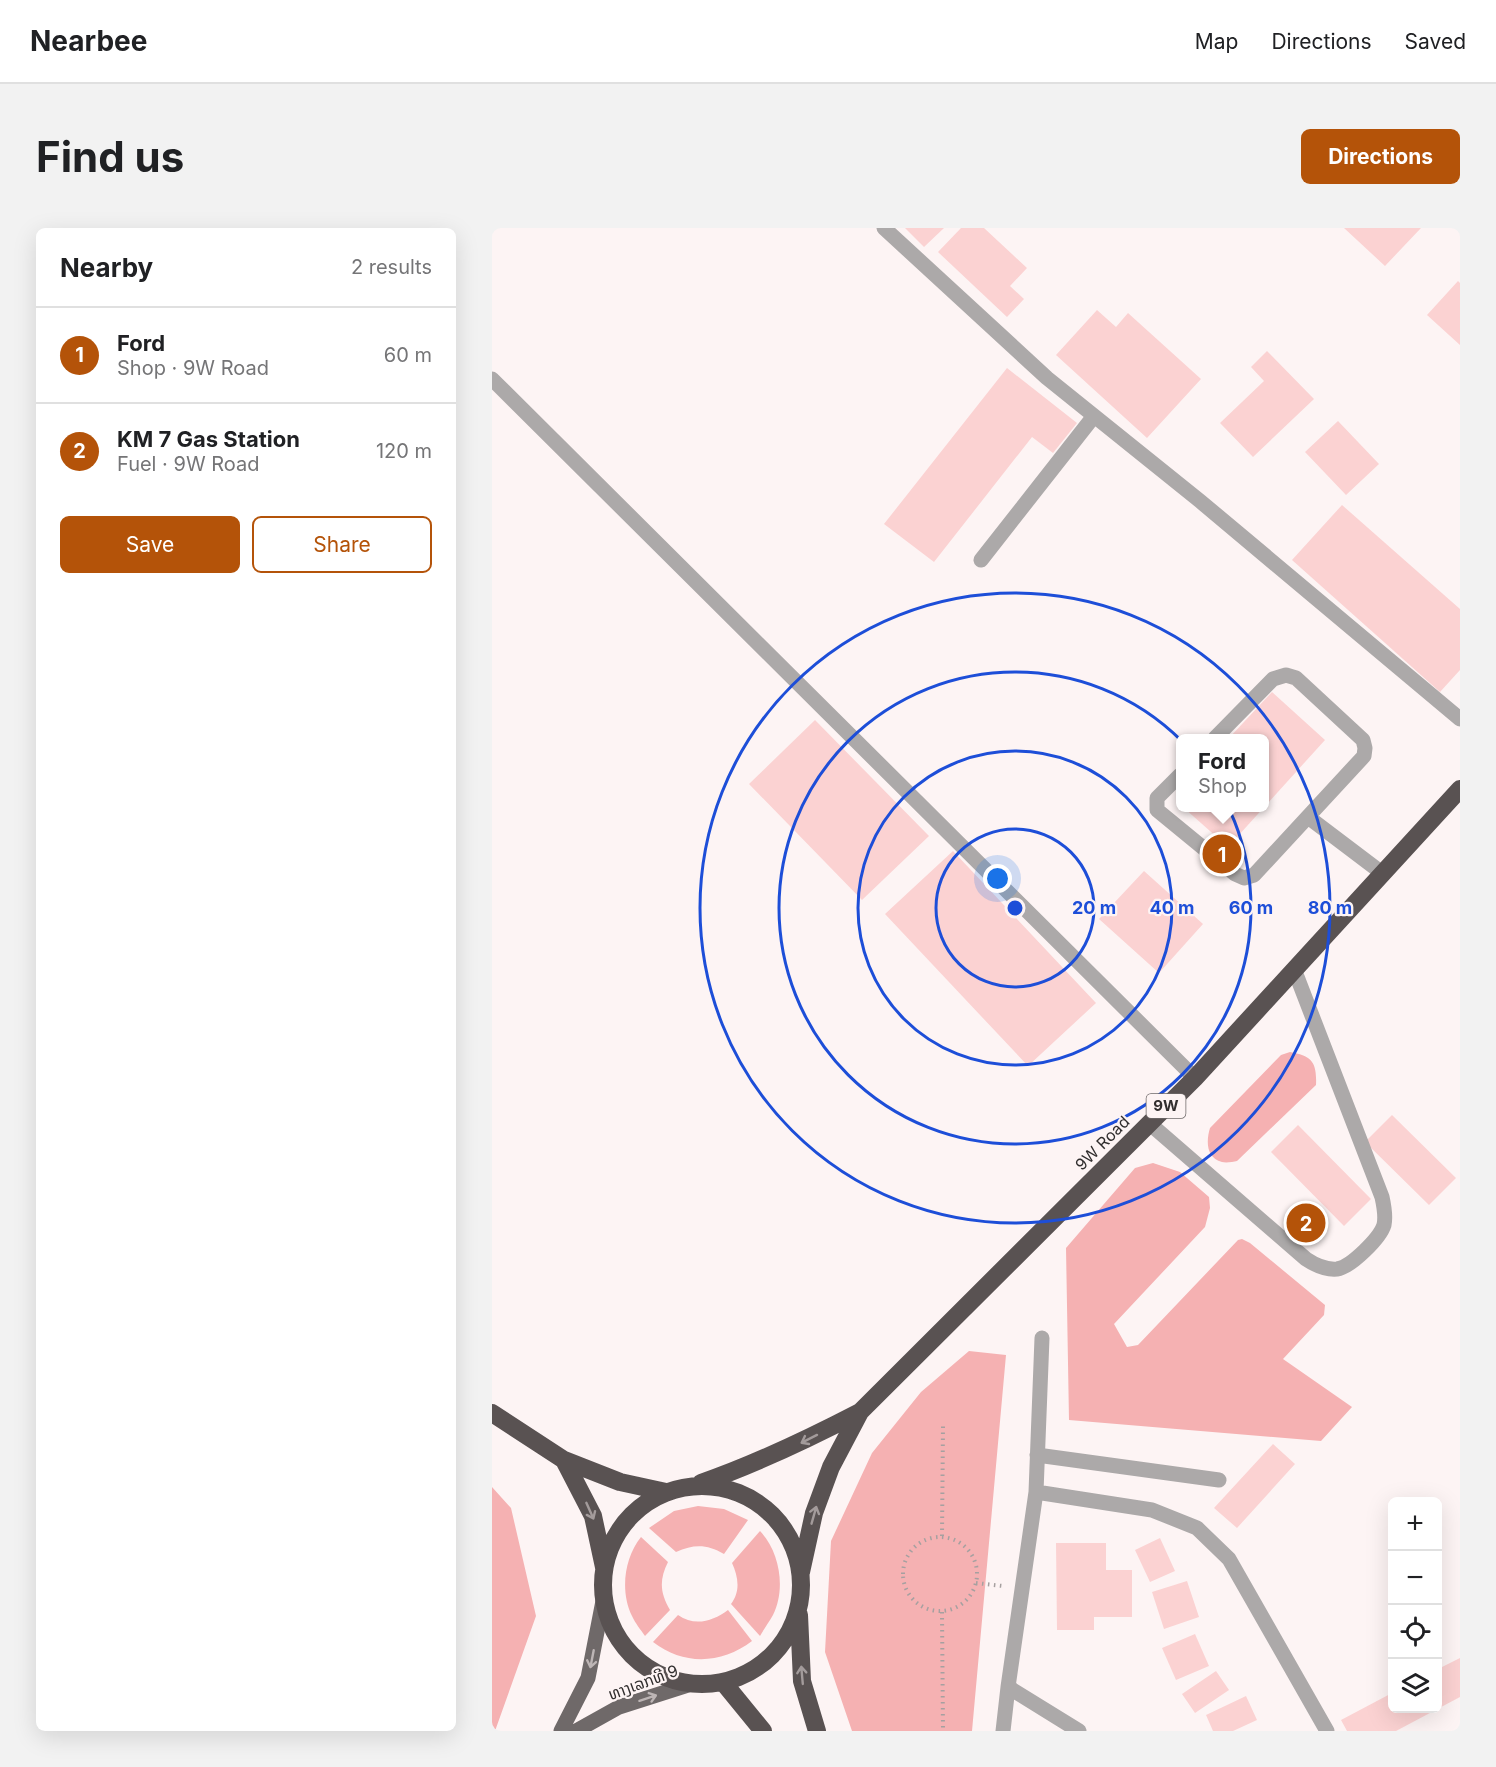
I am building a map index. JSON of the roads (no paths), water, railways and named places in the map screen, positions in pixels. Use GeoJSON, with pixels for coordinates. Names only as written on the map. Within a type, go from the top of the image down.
{"type":"FeatureCollection","features":[{"type":"Feature","properties":{"kind":"highway","name":"9W Road"},"geometry":{"type":"LineString","coordinates":[[860,1412],[1195,1078],[1460,789]]}},
{"type":"Feature","properties":{"kind":"highway"},"geometry":{"type":"LineString","coordinates":[[604,1567],[616,1535],[637,1509],[666,1492],[753,1464],[803,1442],[860,1412]]}},
{"type":"Feature","properties":{"kind":"highway"},"geometry":{"type":"LineString","coordinates":[[817,1731],[802,1681],[799,1606],[801,1572],[814,1513],[831,1467],[860,1412]]}},
{"type":"Feature","properties":{"kind":"highway"},"geometry":{"type":"LineString","coordinates":[[492,1413],[564,1460],[620,1482],[666,1492]]}},
{"type":"Feature","properties":{"kind":"highway"},"geometry":{"type":"LineString","coordinates":[[564,1460],[593,1516],[604,1567],[603,1601],[614,1632],[633,1657],[660,1675],[692,1684],[723,1682],[749,1672],[772,1655],[789,1633],[799,1606]]}},
{"type":"Feature","properties":{"kind":"highway"},"geometry":{"type":"LineString","coordinates":[[690,1486],[721,1488],[750,1498],[775,1517],[792,1543],[801,1572]]}},
{"type":"Feature","properties":{"kind":"highway"},"geometry":{"type":"LineString","coordinates":[[723,1682],[763,1731]]}},
{"type":"Feature","properties":{"kind":"main road","name":"ທາງເລກທີ 9"},"geometry":{"type":"LineString","coordinates":[[561,1731],[588,1678],[603,1601]]}},
{"type":"Feature","properties":{"kind":"main road","name":"ທາງເລກທີ 9"},"geometry":{"type":"LineString","coordinates":[[576,1731],[619,1707],[692,1684]]}},
{"type":"Feature","properties":{"kind":"street"},"geometry":{"type":"LineString","coordinates":[[884,228],[1047,378],[1460,718]]}},
{"type":"Feature","properties":{"kind":"street"},"geometry":{"type":"LineString","coordinates":[[492,379],[1195,1078]]}},
{"type":"Feature","properties":{"kind":"street"},"geometry":{"type":"LineString","coordinates":[[981,560],[1094,416]]}},
{"type":"Feature","properties":{"kind":"street"},"geometry":{"type":"LineString","coordinates":[[1176,779],[1157,798],[1157,810],[1234,874],[1244,878],[1254,875],[1308,817],[1364,756],[1365,748],[1363,740],[1296,678],[1286,675],[1274,679],[1219,734]]}},
{"type":"Feature","properties":{"kind":"street"},"geometry":{"type":"LineString","coordinates":[[1308,817],[1382,873]]}},
{"type":"Feature","properties":{"kind":"street"},"geometry":{"type":"LineString","coordinates":[[1149,1123],[1306,1259],[1315,1264],[1326,1269],[1338,1269],[1349,1265],[1379,1237],[1384,1225],[1382,1197],[1294,969]]}},
{"type":"Feature","properties":{"kind":"street"},"geometry":{"type":"LineString","coordinates":[[1003,1731],[1036,1492],[1042,1338]]}},
{"type":"Feature","properties":{"kind":"street"},"geometry":{"type":"LineString","coordinates":[[1037,1455],[1219,1480]]}},
{"type":"Feature","properties":{"kind":"street"},"geometry":{"type":"LineString","coordinates":[[1036,1492],[1152,1510],[1197,1528],[1229,1559],[1327,1731]]}},
{"type":"Feature","properties":{"kind":"street"},"geometry":{"type":"LineString","coordinates":[[1008,1687],[1079,1731]]}},
{"type":"Feature","properties":{"kind":"place","name":"Ford"},"geometry":{"type":"Point","coordinates":[1222,854]}},
{"type":"Feature","properties":{"kind":"place","name":"KM 7 Gas Station"},"geometry":{"type":"Point","coordinates":[1306,1223]}}]}
